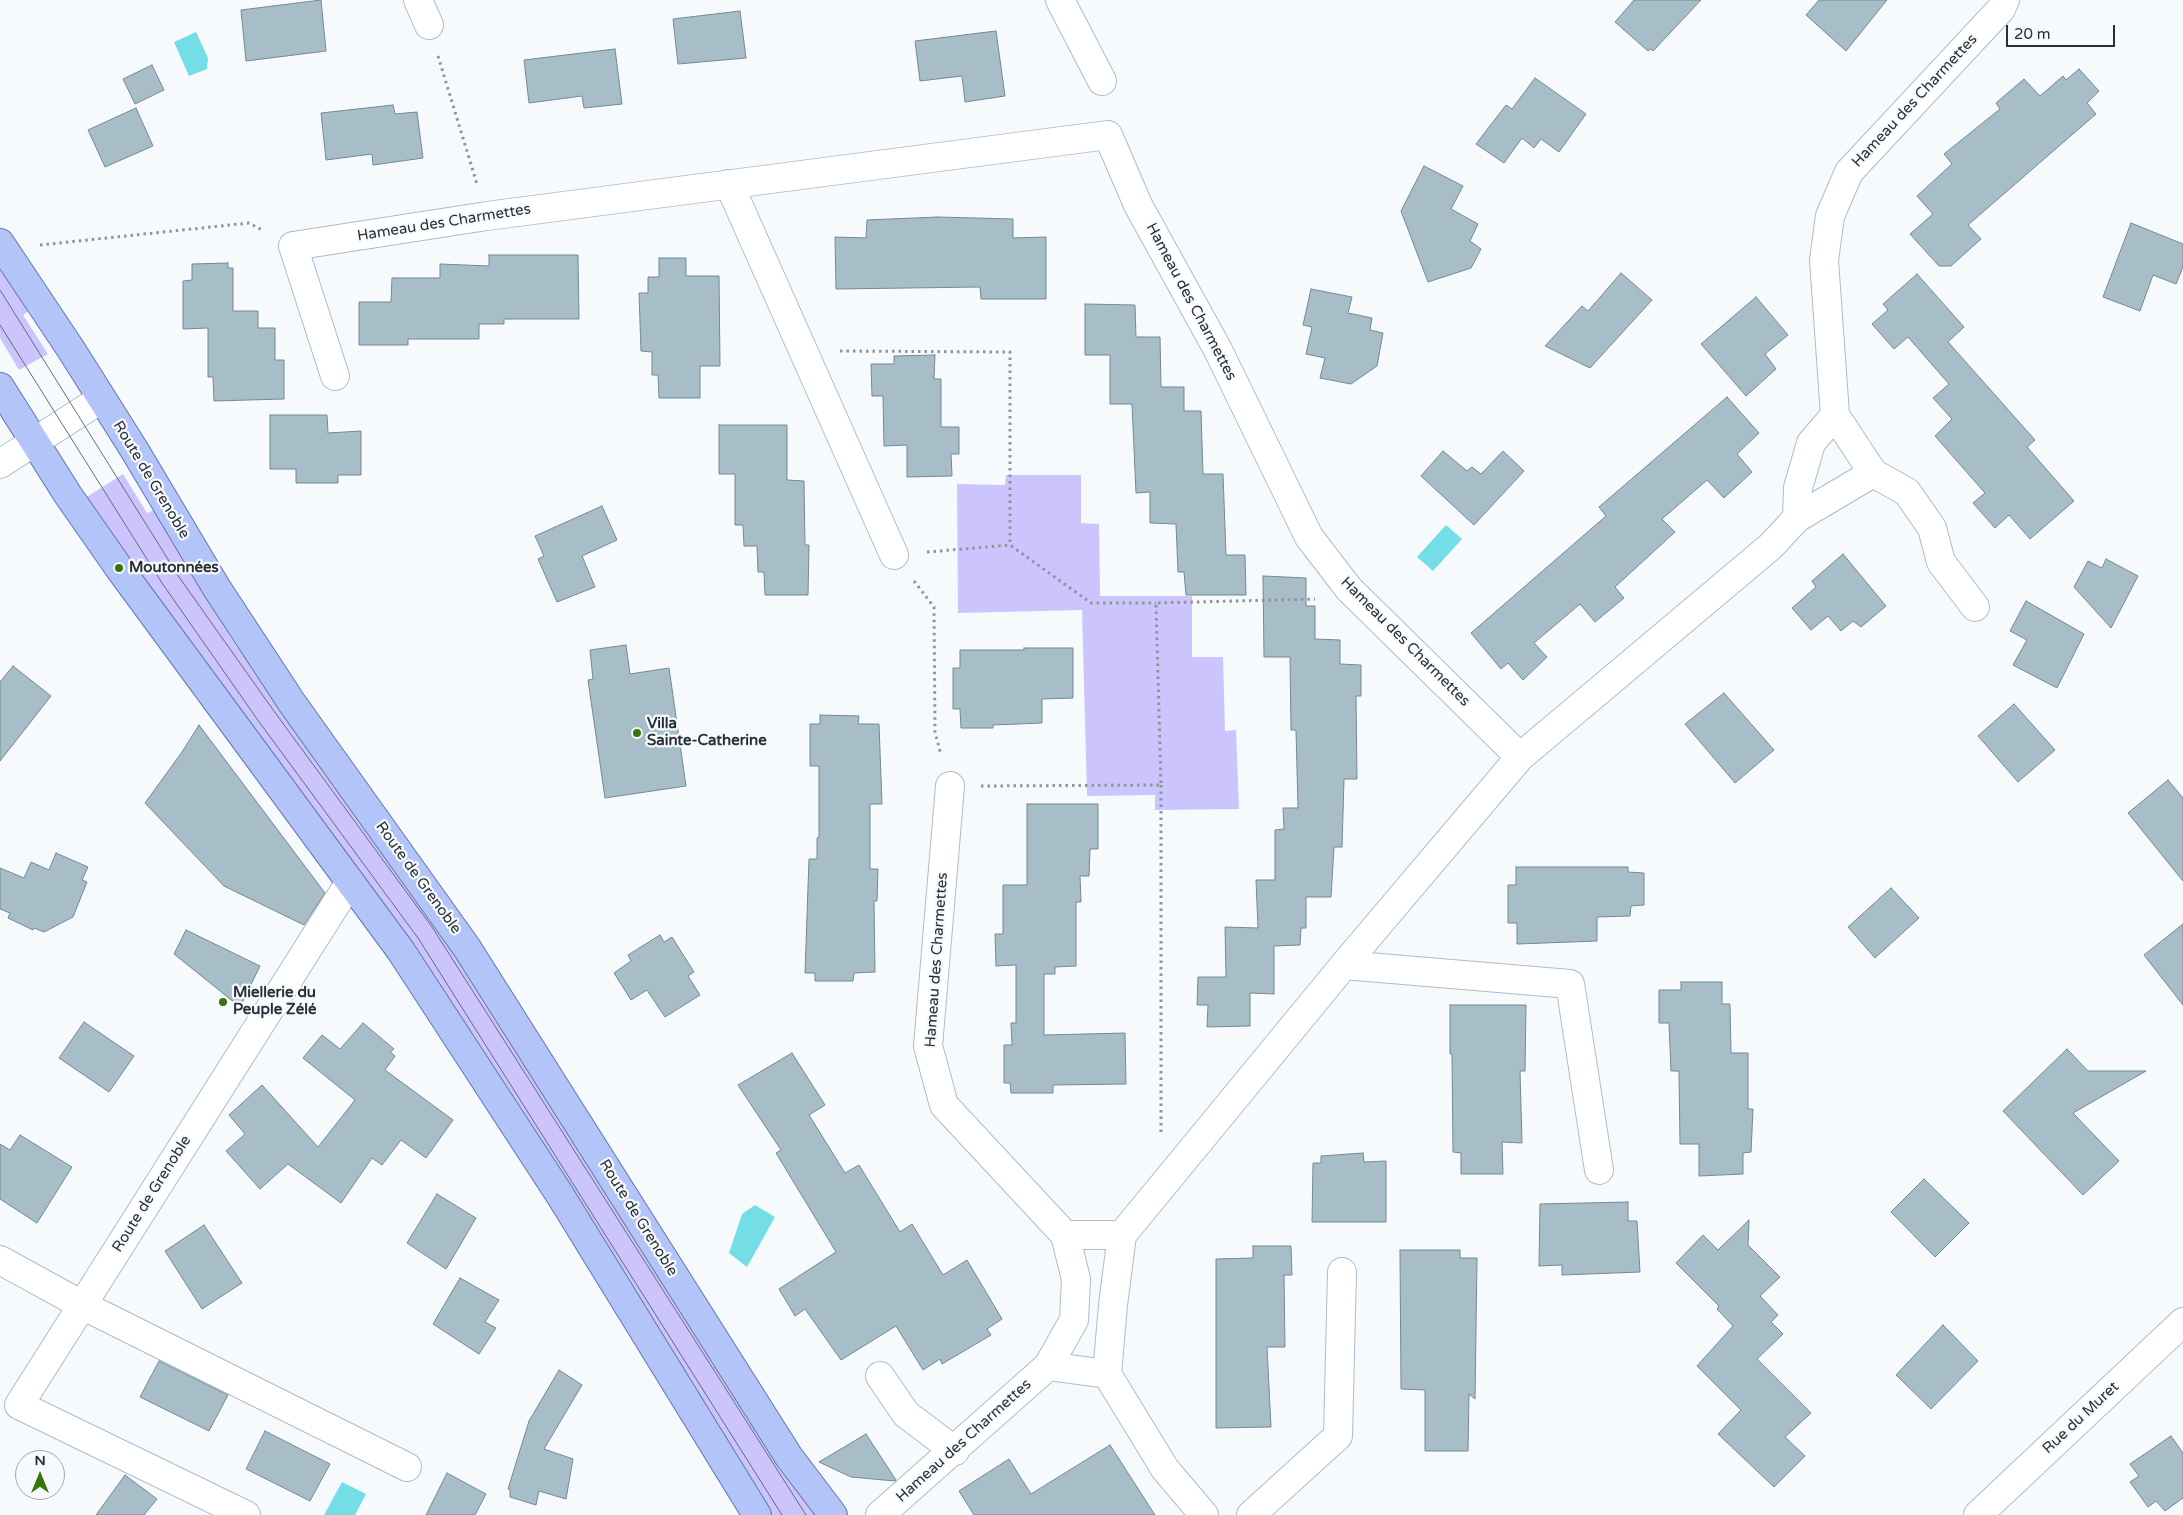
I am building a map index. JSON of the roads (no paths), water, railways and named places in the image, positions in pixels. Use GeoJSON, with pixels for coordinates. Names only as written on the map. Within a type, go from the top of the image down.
{"type":"FeatureCollection","features":[{"type":"Feature","properties":{"kind":"main road","name":"Route de Grenoble"},"geometry":{"type":"LineString","coordinates":[[3,247],[135,451],[216,588],[292,703],[468,948],[789,1456],[834,1515]]}},
{"type":"Feature","properties":{"kind":"main road"},"geometry":{"type":"LineString","coordinates":[[0,387],[34,442],[119,568],[401,951],[560,1195],[757,1515]]}},
{"type":"Feature","properties":{"kind":"street"},"geometry":{"type":"LineString","coordinates":[[418,0],[429,25]]}},
{"type":"Feature","properties":{"kind":"street"},"geometry":{"type":"LineString","coordinates":[[1060,0],[1102,81]]}},
{"type":"Feature","properties":{"kind":"street","name":"Hameau des Charmettes"},"geometry":{"type":"LineString","coordinates":[[1975,607],[1940,562],[1932,528],[1907,492],[1873,473],[1835,415],[1824,260],[1830,216],[1849,172],[2001,9],[2005,0]]}},
{"type":"Feature","properties":{"kind":"street","name":"Hameau des Charmettes"},"geometry":{"type":"LineString","coordinates":[[335,376],[293,246],[487,216],[1108,136],[1138,205],[1218,350],[1308,537],[1350,589],[1520,757]]}},
{"type":"Feature","properties":{"kind":"street"},"geometry":{"type":"LineString","coordinates":[[729,184],[894,555]]}},
{"type":"Feature","properties":{"kind":"street"},"geometry":{"type":"LineString","coordinates":[[0,464],[101,399]]}},
{"type":"Feature","properties":{"kind":"street"},"geometry":{"type":"LineString","coordinates":[[1797,518],[1798,488],[1811,443],[1835,415]]}},
{"type":"Feature","properties":{"kind":"street"},"geometry":{"type":"LineString","coordinates":[[1204,1515],[1166,1469],[1107,1374],[1122,1235],[1344,965],[1520,757],[1771,546],[1797,518],[1873,473]]}},
{"type":"Feature","properties":{"kind":"street","name":"Hameau des Charmettes"},"geometry":{"type":"LineString","coordinates":[[880,1515],[906,1506],[955,1450],[1048,1366],[1074,1320],[1076,1279],[1065,1235],[944,1105],[928,1046],[950,786]]}},
{"type":"Feature","properties":{"kind":"street","name":"Route de Grenoble"},"geometry":{"type":"LineString","coordinates":[[246,1515],[19,1405],[350,882]]}},
{"type":"Feature","properties":{"kind":"street"},"geometry":{"type":"LineString","coordinates":[[1344,965],[1570,984],[1599,1170]]}},
{"type":"Feature","properties":{"kind":"street"},"geometry":{"type":"LineString","coordinates":[[1065,1235],[1122,1235]]}},
{"type":"Feature","properties":{"kind":"street"},"geometry":{"type":"LineString","coordinates":[[0,1260],[82,1305],[406,1467]]}},
{"type":"Feature","properties":{"kind":"street"},"geometry":{"type":"LineString","coordinates":[[1251,1515],[1338,1436],[1342,1272]]}},
{"type":"Feature","properties":{"kind":"street","name":"Rue du Muret"},"geometry":{"type":"LineString","coordinates":[[1978,1515],[2183,1322]]}},
{"type":"Feature","properties":{"kind":"street"},"geometry":{"type":"LineString","coordinates":[[1048,1366],[1107,1374]]}},
{"type":"Feature","properties":{"kind":"street"},"geometry":{"type":"LineString","coordinates":[[880,1376],[906,1414],[955,1450]]}},
{"type":"Feature","properties":{"kind":"water"},"geometry":{"type":"Polygon","coordinates":[[[196,32],[208,58],[207,69],[189,76],[174,42],[196,32]]]}},
{"type":"Feature","properties":{"kind":"water"},"geometry":{"type":"Polygon","coordinates":[[[1446,525],[1462,539],[1433,571],[1417,557],[1446,525]]]}},
{"type":"Feature","properties":{"kind":"water"},"geometry":{"type":"Polygon","coordinates":[[[755,1205],[775,1217],[747,1267],[729,1253],[742,1214],[755,1205]]]}},
{"type":"Feature","properties":{"kind":"water"},"geometry":{"type":"Polygon","coordinates":[[[342,1482],[366,1494],[355,1515],[324,1515],[342,1482]]]}},
{"type":"Feature","properties":{"kind":"tram line"},"geometry":{"type":"LineString","coordinates":[[0,290],[179,577],[271,707],[432,927],[806,1515]]}},
{"type":"Feature","properties":{"kind":"tram line"},"geometry":{"type":"LineString","coordinates":[[0,325],[162,583],[257,719],[418,938],[782,1515]]}},
{"type":"Feature","properties":{"kind":"place","name":"Moutonnées"},"geometry":{"type":"Point","coordinates":[119,568]}},
{"type":"Feature","properties":{"kind":"place","name":"Villa Sainte-Catherine"},"geometry":{"type":"Point","coordinates":[637,733]}},
{"type":"Feature","properties":{"kind":"place","name":"Miellerie du Peuple Zélé"},"geometry":{"type":"Point","coordinates":[223,1002]}}]}
